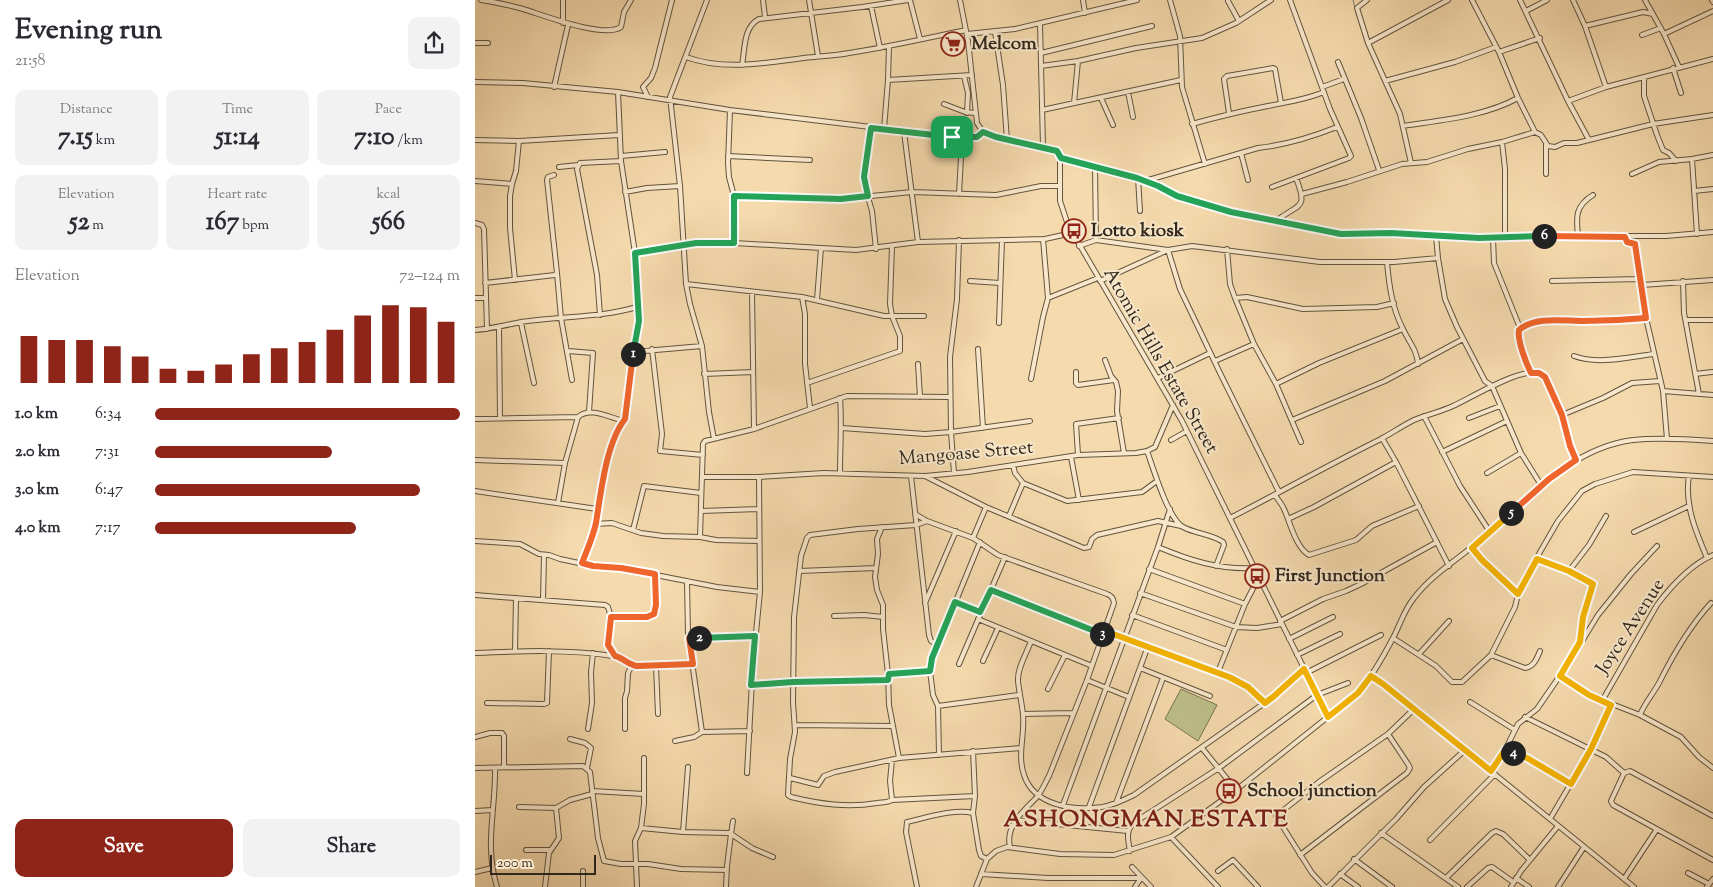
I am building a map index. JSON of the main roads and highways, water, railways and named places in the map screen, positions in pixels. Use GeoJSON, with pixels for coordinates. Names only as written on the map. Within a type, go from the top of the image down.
{"type":"FeatureCollection","features":[{"type":"Feature","properties":{"kind":"waterway"},"geometry":{"type":"LineString","coordinates":[[1353,0],[1358,19]]}},
{"type":"Feature","properties":{"kind":"place","name":"Melcom"},"geometry":{"type":"Point","coordinates":[953,44]}},
{"type":"Feature","properties":{"kind":"place","name":"Lotto kiosk"},"geometry":{"type":"Point","coordinates":[1074,231]}},
{"type":"Feature","properties":{"kind":"place","name":"First Junction"},"geometry":{"type":"Point","coordinates":[1257,576]}},
{"type":"Feature","properties":{"kind":"place","name":"School junction"},"geometry":{"type":"Point","coordinates":[1229,791]}},
{"type":"Feature","properties":{"kind":"district","name":"ASHONGMAN ESTATE"},"geometry":{"type":"Point","coordinates":[1146,820]}}]}
